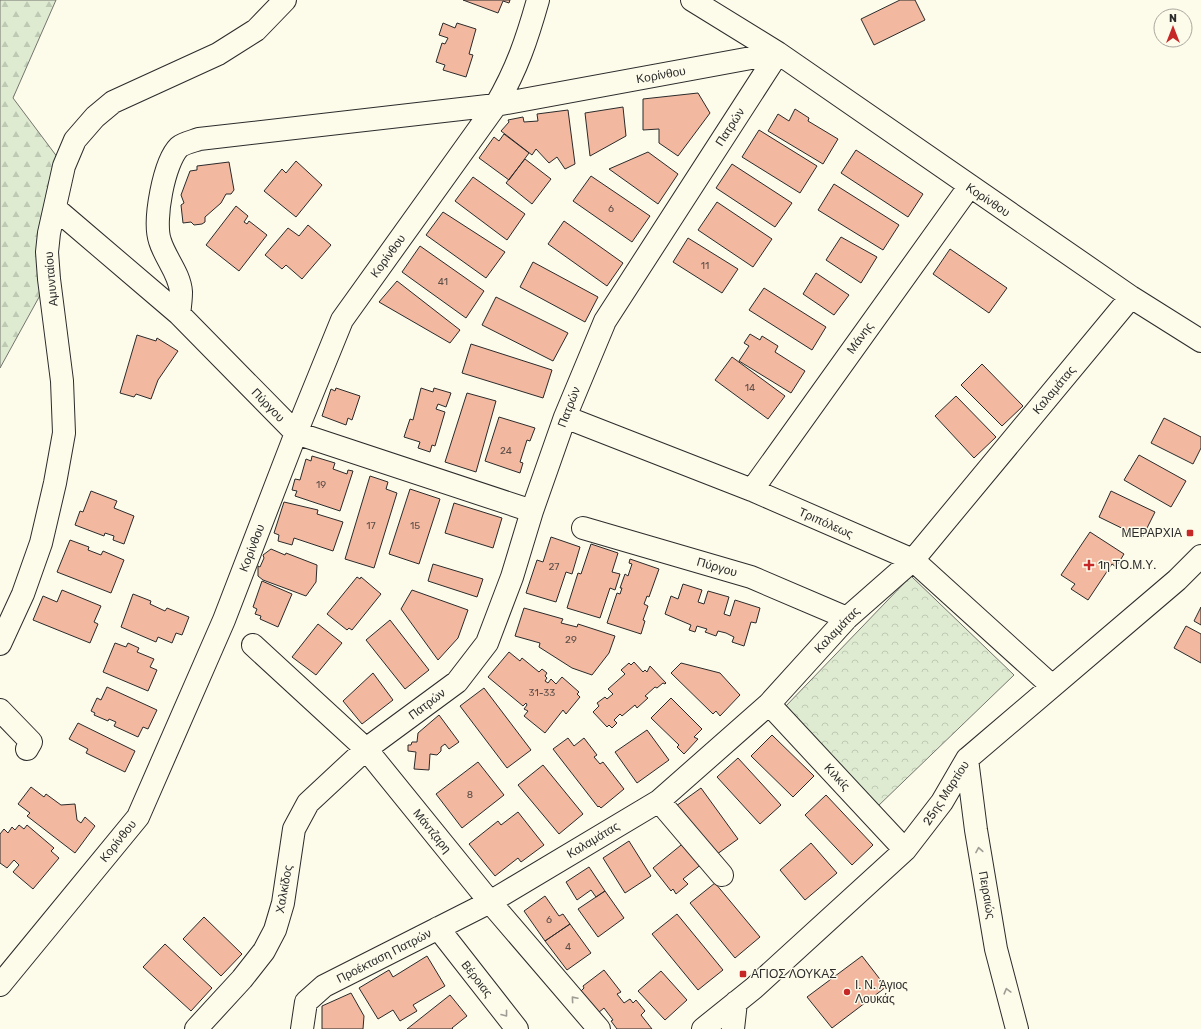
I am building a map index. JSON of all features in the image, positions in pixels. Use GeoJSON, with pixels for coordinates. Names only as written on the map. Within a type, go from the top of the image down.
{"type":"FeatureCollection","features":[{"type":"Feature","properties":{"kind":"street","name":"Αμυνταίου"},"geometry":{"type":"LineString","coordinates":[[0,644],[23,594],[41,543],[55,483],[64,432],[62,382],[47,252],[49,233],[56,209],[64,166],[75,140],[95,117],[113,102],[218,54],[239,42],[256,30],[285,0]]}},
{"type":"Feature","properties":{"kind":"street","name":"Κορίνθου"},"geometry":{"type":"LineString","coordinates":[[0,985],[138,817],[224,620],[296,433],[342,320],[496,105],[512,78],[525,44],[538,0]]}},
{"type":"Feature","properties":{"kind":"street","name":"Κορίνθου"},"geometry":{"type":"LineString","coordinates":[[692,0],[778,53],[969,187],[1131,297],[1201,340]]}},
{"type":"Feature","properties":{"kind":"street","name":"Κορίνθου"},"geometry":{"type":"LineString","coordinates":[[179,314],[181,292],[179,282],[159,240],[158,220],[163,187],[169,162],[180,146],[199,139],[496,105],[778,53]]}},
{"type":"Feature","properties":{"kind":"street","name":"Πατρών"},"geometry":{"type":"LineString","coordinates":[[366,749],[457,682],[487,643],[512,577],[532,511],[565,417],[605,321],[778,53]]}},
{"type":"Feature","properties":{"kind":"street","name":"Μάνης"},"geometry":{"type":"LineString","coordinates":[[752,490],[969,187]]}},
{"type":"Feature","properties":{"kind":"street","name":"Πύργου"},"geometry":{"type":"LineString","coordinates":[[56,209],[179,314],[296,433],[532,511]]}},
{"type":"Feature","properties":{"kind":"street","name":"Καλαμάτας"},"geometry":{"type":"LineString","coordinates":[[490,902],[659,800],[769,704],[847,618],[913,560],[1131,297]]}},
{"type":"Feature","properties":{"kind":"street","name":"Τριπόλεως"},"geometry":{"type":"LineString","coordinates":[[565,417],[752,490],[913,560],[1052,686]]}},
{"type":"Feature","properties":{"kind":"street","name":"Πύργου"},"geometry":{"type":"LineString","coordinates":[[583,528],[751,577],[847,618]]}},
{"type":"Feature","properties":{"kind":"street","name":"25ης Μαρτίου"},"geometry":{"type":"LineString","coordinates":[[703,1029],[736,1002],[905,850],[942,802],[967,759],[1178,580],[1201,556]]}},
{"type":"Feature","properties":{"kind":"street","name":"Μάντζαρη"},"geometry":{"type":"LineString","coordinates":[[253,645],[366,749],[490,902],[599,1029]]}},
{"type":"Feature","properties":{"kind":"street","name":"Κιλκίς"},"geometry":{"type":"LineString","coordinates":[[769,704],[905,850]]}},
{"type":"Feature","properties":{"kind":"street"},"geometry":{"type":"LineString","coordinates":[[0,710],[31,742],[26,750]]}},
{"type":"Feature","properties":{"kind":"street","name":"Χαλκίδος"},"geometry":{"type":"LineString","coordinates":[[196,1029],[242,980],[264,951],[275,930],[283,903],[294,829],[308,803],[366,749]]}},
{"type":"Feature","properties":{"kind":"street","name":"Πειραιώς"},"geometry":{"type":"LineString","coordinates":[[967,759],[976,830],[996,949],[1017,1029]]}},
{"type":"Feature","properties":{"kind":"street"},"geometry":{"type":"LineString","coordinates":[[659,800],[722,875]]}},
{"type":"Feature","properties":{"kind":"street","name":"Προέκταση Πατρών"},"geometry":{"type":"LineString","coordinates":[[302,1029],[306,1002],[324,986],[490,902]]}},
{"type":"Feature","properties":{"kind":"street","name":"Βέροιας"},"geometry":{"type":"LineString","coordinates":[[438,928],[516,1029]]}},
{"type":"Feature","properties":{"kind":"street"},"geometry":{"type":"LineString","coordinates":[[733,1029],[736,1002]]}},
{"type":"Feature","properties":{"kind":"green space"},"geometry":{"type":"Polygon","coordinates":[[[0,0],[56,0],[13,98],[64,166],[49,279],[0,368],[0,0]]]}},
{"type":"Feature","properties":{"kind":"green space"},"geometry":{"type":"Polygon","coordinates":[[[911,576],[1014,675],[877,807],[784,708],[911,576]]]}},
{"type":"Feature","properties":{"kind":"building"},"geometry":{"type":"Polygon","coordinates":[[[463,0],[510,0],[509,3],[503,1],[498,13],[463,0]]]}},
{"type":"Feature","properties":{"kind":"building"},"geometry":{"type":"Polygon","coordinates":[[[900,0],[915,0],[925,20],[874,45],[861,19],[900,0]]]}},
{"type":"Feature","properties":{"kind":"building"},"geometry":{"type":"Polygon","coordinates":[[[443,23],[455,28],[457,23],[476,29],[469,54],[473,55],[466,77],[443,70],[445,65],[436,62],[442,43],[445,44],[448,38],[439,35],[443,23]]]}},
{"type":"Feature","properties":{"kind":"building"},"geometry":{"type":"Polygon","coordinates":[[[698,93],[710,113],[678,156],[659,143],[659,129],[643,130],[643,99],[698,93]]]}},
{"type":"Feature","properties":{"kind":"building"},"geometry":{"type":"Polygon","coordinates":[[[623,107],[626,136],[590,156],[585,113],[623,107]]]}},
{"type":"Feature","properties":{"kind":"building"},"geometry":{"type":"Polygon","coordinates":[[[795,109],[809,118],[808,121],[838,139],[823,164],[768,131],[778,114],[789,121],[795,109]]]}},
{"type":"Feature","properties":{"kind":"building"},"geometry":{"type":"Polygon","coordinates":[[[568,110],[575,164],[565,169],[557,157],[549,163],[536,149],[532,155],[501,131],[509,122],[508,120],[523,117],[524,122],[538,121],[537,114],[568,110]]]}},
{"type":"Feature","properties":{"kind":"building"},"geometry":{"type":"Polygon","coordinates":[[[759,130],[817,166],[800,193],[742,157],[759,130]]]}},
{"type":"Feature","properties":{"kind":"building"},"geometry":{"type":"Polygon","coordinates":[[[504,134],[529,153],[509,180],[479,158],[494,137],[499,141],[504,134]]]}},
{"type":"Feature","properties":{"kind":"building"},"geometry":{"type":"Polygon","coordinates":[[[856,150],[923,194],[908,217],[841,173],[856,150]]]}},
{"type":"Feature","properties":{"kind":"building"},"geometry":{"type":"Polygon","coordinates":[[[648,152],[678,174],[658,204],[609,169],[648,152]]]}},
{"type":"Feature","properties":{"kind":"building"},"geometry":{"type":"Polygon","coordinates":[[[525,159],[551,179],[532,204],[506,183],[525,159]]]}},
{"type":"Feature","properties":{"kind":"building"},"geometry":{"type":"Polygon","coordinates":[[[296,161],[322,185],[296,217],[264,191],[282,169],[286,173],[296,161]]]}},
{"type":"Feature","properties":{"kind":"building"},"geometry":{"type":"Polygon","coordinates":[[[229,162],[234,190],[231,194],[226,194],[221,203],[205,217],[205,222],[202,224],[194,225],[191,222],[183,223],[181,205],[184,203],[181,195],[190,171],[197,170],[197,166],[229,162]]]}},
{"type":"Feature","properties":{"kind":"building"},"geometry":{"type":"Polygon","coordinates":[[[732,164],[792,203],[775,227],[716,188],[732,164]]]}},
{"type":"Feature","properties":{"kind":"building"},"geometry":{"type":"Polygon","coordinates":[[[591,176],[650,216],[632,242],[573,201],[591,176]]]}},
{"type":"Feature","properties":{"kind":"building"},"geometry":{"type":"Polygon","coordinates":[[[473,177],[525,214],[507,240],[455,201],[473,177]]]}},
{"type":"Feature","properties":{"kind":"building"},"geometry":{"type":"Polygon","coordinates":[[[834,184],[899,225],[883,250],[818,210],[834,184]]]}},
{"type":"Feature","properties":{"kind":"building"},"geometry":{"type":"Polygon","coordinates":[[[717,202],[772,239],[753,267],[698,230],[717,202]]]}},
{"type":"Feature","properties":{"kind":"building"},"geometry":{"type":"Polygon","coordinates":[[[236,206],[248,216],[244,222],[247,224],[249,221],[267,235],[239,271],[206,245],[236,206]]]}},
{"type":"Feature","properties":{"kind":"building"},"geometry":{"type":"Polygon","coordinates":[[[443,212],[505,252],[486,278],[426,235],[443,212]]]}},
{"type":"Feature","properties":{"kind":"building"},"geometry":{"type":"Polygon","coordinates":[[[564,221],[623,263],[607,286],[548,244],[564,221]]]}},
{"type":"Feature","properties":{"kind":"building"},"geometry":{"type":"Polygon","coordinates":[[[308,225],[331,245],[302,279],[286,265],[282,269],[265,255],[288,228],[299,236],[308,225]]]}},
{"type":"Feature","properties":{"kind":"building"},"geometry":{"type":"Polygon","coordinates":[[[841,237],[877,257],[861,283],[826,260],[841,237]]]}},
{"type":"Feature","properties":{"kind":"building"},"geometry":{"type":"Polygon","coordinates":[[[688,238],[738,269],[722,293],[673,262],[688,238]]]}},
{"type":"Feature","properties":{"kind":"building"},"geometry":{"type":"Polygon","coordinates":[[[420,246],[484,291],[466,318],[402,272],[420,246]]]}},
{"type":"Feature","properties":{"kind":"building"},"geometry":{"type":"Polygon","coordinates":[[[950,249],[1007,288],[989,313],[933,274],[950,249]]]}},
{"type":"Feature","properties":{"kind":"building"},"geometry":{"type":"Polygon","coordinates":[[[533,262],[598,297],[585,322],[520,287],[533,262]]]}},
{"type":"Feature","properties":{"kind":"building"},"geometry":{"type":"Polygon","coordinates":[[[816,273],[849,295],[834,315],[803,294],[816,273]]]}},
{"type":"Feature","properties":{"kind":"building"},"geometry":{"type":"Polygon","coordinates":[[[397,281],[460,330],[450,343],[379,302],[397,281]]]}},
{"type":"Feature","properties":{"kind":"building"},"geometry":{"type":"Polygon","coordinates":[[[764,288],[826,327],[812,350],[749,310],[764,288]]]}},
{"type":"Feature","properties":{"kind":"building"},"geometry":{"type":"Polygon","coordinates":[[[496,297],[568,333],[553,361],[482,325],[496,297]]]}},
{"type":"Feature","properties":{"kind":"building"},"geometry":{"type":"Polygon","coordinates":[[[750,334],[760,340],[762,336],[778,346],[775,352],[805,371],[791,393],[739,361],[749,346],[744,343],[750,334]]]}},
{"type":"Feature","properties":{"kind":"building"},"geometry":{"type":"Polygon","coordinates":[[[137,335],[156,341],[157,338],[178,351],[158,380],[151,399],[136,394],[134,397],[120,393],[137,335]]]}},
{"type":"Feature","properties":{"kind":"building"},"geometry":{"type":"Polygon","coordinates":[[[471,344],[552,370],[543,398],[462,373],[471,344]]]}},
{"type":"Feature","properties":{"kind":"building"},"geometry":{"type":"Polygon","coordinates":[[[732,357],[785,396],[768,419],[715,380],[732,357]]]}},
{"type":"Feature","properties":{"kind":"building"},"geometry":{"type":"Polygon","coordinates":[[[982,364],[1023,406],[1002,426],[961,385],[982,364]]]}},
{"type":"Feature","properties":{"kind":"building"},"geometry":{"type":"Polygon","coordinates":[[[336,388],[360,396],[352,420],[348,418],[346,425],[322,416],[331,389],[335,391],[336,388]]]}},
{"type":"Feature","properties":{"kind":"building"},"geometry":{"type":"Polygon","coordinates":[[[421,388],[433,392],[434,388],[451,393],[446,407],[438,404],[436,409],[445,412],[435,446],[432,445],[430,452],[418,448],[420,442],[404,437],[410,419],[413,420],[421,388]]]}},
{"type":"Feature","properties":{"kind":"building"},"geometry":{"type":"Polygon","coordinates":[[[467,393],[496,401],[476,472],[445,462],[467,393]]]}},
{"type":"Feature","properties":{"kind":"building"},"geometry":{"type":"Polygon","coordinates":[[[956,396],[996,437],[974,458],[935,416],[956,396]]]}},
{"type":"Feature","properties":{"kind":"building"},"geometry":{"type":"Polygon","coordinates":[[[499,417],[535,428],[530,441],[527,440],[520,462],[523,463],[520,473],[485,461],[499,417]]]}},
{"type":"Feature","properties":{"kind":"building"},"geometry":{"type":"Polygon","coordinates":[[[1164,418],[1201,437],[1201,448],[1193,464],[1151,443],[1164,418]]]}},
{"type":"Feature","properties":{"kind":"building"},"geometry":{"type":"Polygon","coordinates":[[[1139,455],[1186,481],[1171,507],[1124,480],[1139,455]]]}},
{"type":"Feature","properties":{"kind":"building"},"geometry":{"type":"Polygon","coordinates":[[[312,456],[335,463],[333,469],[347,474],[348,470],[353,471],[340,511],[295,496],[297,491],[292,490],[295,479],[300,480],[306,459],[311,461],[312,456]]]}},
{"type":"Feature","properties":{"kind":"building"},"geometry":{"type":"Polygon","coordinates":[[[370,476],[388,482],[386,489],[397,493],[374,568],[345,559],[370,476]]]}},
{"type":"Feature","properties":{"kind":"building"},"geometry":{"type":"Polygon","coordinates":[[[410,489],[440,499],[419,564],[389,554],[410,489]]]}},
{"type":"Feature","properties":{"kind":"building"},"geometry":{"type":"Polygon","coordinates":[[[91,491],[117,501],[114,508],[134,516],[124,544],[113,540],[114,536],[105,533],[104,536],[75,525],[80,511],[83,512],[91,491]]]}},
{"type":"Feature","properties":{"kind":"building"},"geometry":{"type":"Polygon","coordinates":[[[1111,491],[1155,512],[1142,538],[1099,517],[1111,491]]]}},
{"type":"Feature","properties":{"kind":"building"},"geometry":{"type":"Polygon","coordinates":[[[284,502],[318,510],[317,514],[343,522],[333,551],[294,538],[292,545],[278,541],[279,535],[274,533],[284,502]]]}},
{"type":"Feature","properties":{"kind":"building"},"geometry":{"type":"Polygon","coordinates":[[[454,503],[502,518],[493,548],[445,533],[454,503]]]}},
{"type":"Feature","properties":{"kind":"building","name":"1η ΤΟ.Μ.Υ."},"geometry":{"type":"Polygon","coordinates":[[[1090,532],[1124,554],[1116,567],[1112,564],[1088,600],[1071,589],[1075,584],[1061,575],[1090,532]]]}},
{"type":"Feature","properties":{"kind":"building"},"geometry":{"type":"Polygon","coordinates":[[[551,537],[580,547],[572,574],[566,572],[556,602],[526,593],[537,560],[543,562],[551,537]]]}},
{"type":"Feature","properties":{"kind":"building"},"geometry":{"type":"Polygon","coordinates":[[[70,540],[89,547],[88,550],[101,555],[103,551],[124,560],[111,593],[57,572],[70,540]]]}},
{"type":"Feature","properties":{"kind":"building"},"geometry":{"type":"Polygon","coordinates":[[[591,544],[618,553],[612,572],[620,574],[615,590],[610,588],[600,618],[567,608],[578,573],[581,574],[591,544]]]}},
{"type":"Feature","properties":{"kind":"building"},"geometry":{"type":"Polygon","coordinates":[[[271,549],[317,565],[316,582],[306,596],[263,580],[258,576],[258,566],[260,567],[264,558],[263,555],[271,549]]]}},
{"type":"Feature","properties":{"kind":"building"},"geometry":{"type":"Polygon","coordinates":[[[630,559],[659,569],[649,597],[647,596],[644,604],[648,606],[643,620],[645,621],[641,634],[607,623],[617,593],[620,594],[622,588],[620,588],[625,574],[628,576],[632,564],[629,563],[630,559]]]}},
{"type":"Feature","properties":{"kind":"building"},"geometry":{"type":"Polygon","coordinates":[[[433,564],[483,579],[477,597],[428,581],[433,564]]]}},
{"type":"Feature","properties":{"kind":"building"},"geometry":{"type":"Polygon","coordinates":[[[357,577],[360,579],[361,577],[381,594],[352,630],[349,628],[347,630],[327,614],[357,577]]]}},
{"type":"Feature","properties":{"kind":"building"},"geometry":{"type":"Polygon","coordinates":[[[262,581],[292,594],[278,627],[260,619],[261,616],[255,614],[257,609],[253,607],[262,581]]]}},
{"type":"Feature","properties":{"kind":"building"},"geometry":{"type":"Polygon","coordinates":[[[683,584],[702,590],[698,602],[704,604],[708,591],[729,597],[724,614],[730,616],[735,600],[760,608],[756,623],[751,622],[744,646],[732,642],[734,637],[726,633],[718,631],[716,636],[705,632],[707,629],[697,626],[695,632],[689,630],[691,625],[665,614],[671,596],[678,599],[683,584]]]}},
{"type":"Feature","properties":{"kind":"building"},"geometry":{"type":"Polygon","coordinates":[[[62,590],[101,606],[94,622],[98,624],[90,643],[33,620],[43,596],[57,602],[62,590]]]}},
{"type":"Feature","properties":{"kind":"building"},"geometry":{"type":"Polygon","coordinates":[[[412,590],[468,610],[458,638],[438,660],[401,609],[412,590]]]}},
{"type":"Feature","properties":{"kind":"building"},"geometry":{"type":"Polygon","coordinates":[[[133,594],[151,601],[150,604],[165,611],[167,608],[189,617],[182,635],[176,633],[172,643],[158,637],[156,642],[121,627],[133,594]]]}},
{"type":"Feature","properties":{"kind":"building"},"geometry":{"type":"Polygon","coordinates":[[[1201,607],[1201,625],[1194,621],[1201,607]]]}},
{"type":"Feature","properties":{"kind":"building"},"geometry":{"type":"Polygon","coordinates":[[[524,608],[563,619],[561,623],[577,627],[578,624],[615,636],[609,653],[592,675],[572,668],[539,647],[540,643],[515,636],[524,608]]]}},
{"type":"Feature","properties":{"kind":"building"},"geometry":{"type":"Polygon","coordinates":[[[390,620],[429,670],[405,689],[366,640],[390,620]]]}},
{"type":"Feature","properties":{"kind":"building"},"geometry":{"type":"Polygon","coordinates":[[[318,624],[342,643],[316,675],[292,657],[318,624]]]}},
{"type":"Feature","properties":{"kind":"building"},"geometry":{"type":"Polygon","coordinates":[[[1186,626],[1201,634],[1201,663],[1174,648],[1186,626]]]}},
{"type":"Feature","properties":{"kind":"building"},"geometry":{"type":"Polygon","coordinates":[[[115,643],[126,647],[128,643],[139,648],[137,652],[154,659],[150,667],[157,670],[148,691],[103,672],[115,643]]]}},
{"type":"Feature","properties":{"kind":"building"},"geometry":{"type":"Polygon","coordinates":[[[509,652],[520,661],[522,658],[539,672],[542,669],[547,673],[545,676],[547,678],[545,681],[548,683],[551,679],[556,684],[562,677],[579,692],[577,694],[580,697],[566,714],[563,710],[545,733],[524,716],[528,711],[524,709],[527,705],[526,703],[523,706],[488,677],[509,652]]]}},
{"type":"Feature","properties":{"kind":"building"},"geometry":{"type":"Polygon","coordinates":[[[634,662],[643,672],[645,670],[647,672],[650,666],[666,683],[663,683],[657,688],[655,687],[645,696],[648,698],[637,708],[635,705],[622,716],[620,714],[614,720],[617,723],[612,728],[609,725],[607,727],[593,712],[599,706],[597,703],[605,697],[607,699],[613,694],[608,689],[625,674],[621,670],[629,663],[631,665],[634,662]]]}},
{"type":"Feature","properties":{"kind":"building"},"geometry":{"type":"Polygon","coordinates":[[[681,663],[720,673],[740,695],[720,716],[716,711],[713,714],[671,673],[681,663]]]}},
{"type":"Feature","properties":{"kind":"building"},"geometry":{"type":"Polygon","coordinates":[[[373,673],[393,700],[362,724],[343,701],[373,673]]]}},
{"type":"Feature","properties":{"kind":"building"},"geometry":{"type":"Polygon","coordinates":[[[107,687],[157,710],[148,729],[143,727],[138,737],[114,726],[116,722],[109,719],[108,721],[94,715],[95,713],[91,711],[97,698],[101,700],[107,687]]]}},
{"type":"Feature","properties":{"kind":"building"},"geometry":{"type":"Polygon","coordinates":[[[484,688],[531,750],[507,768],[460,706],[484,688]]]}},
{"type":"Feature","properties":{"kind":"building"},"geometry":{"type":"Polygon","coordinates":[[[671,698],[702,729],[694,737],[698,739],[684,754],[677,747],[679,745],[651,718],[671,698]]]}},
{"type":"Feature","properties":{"kind":"building"},"geometry":{"type":"Polygon","coordinates":[[[439,715],[459,742],[449,749],[445,744],[441,747],[441,751],[437,755],[430,754],[429,770],[414,769],[416,752],[408,751],[408,745],[411,745],[412,742],[417,742],[418,733],[439,715]]]}},
{"type":"Feature","properties":{"kind":"building"},"geometry":{"type":"Polygon","coordinates":[[[78,723],[135,751],[125,772],[86,753],[88,749],[69,739],[78,723]]]}},
{"type":"Feature","properties":{"kind":"building"},"geometry":{"type":"Polygon","coordinates":[[[647,730],[669,760],[637,783],[615,752],[647,730]]]}},
{"type":"Feature","properties":{"kind":"building"},"geometry":{"type":"Polygon","coordinates":[[[772,735],[814,776],[793,797],[751,756],[772,735]]]}},
{"type":"Feature","properties":{"kind":"building"},"geometry":{"type":"Polygon","coordinates":[[[568,738],[574,746],[584,738],[597,755],[594,757],[600,764],[603,762],[624,789],[601,808],[599,806],[598,807],[553,749],[568,738]]]}},
{"type":"Feature","properties":{"kind":"building"},"geometry":{"type":"Polygon","coordinates":[[[738,758],[781,805],[760,824],[717,777],[738,758]]]}},
{"type":"Feature","properties":{"kind":"building"},"geometry":{"type":"Polygon","coordinates":[[[478,762],[504,795],[462,828],[436,794],[478,762]]]}},
{"type":"Feature","properties":{"kind":"building"},"geometry":{"type":"Polygon","coordinates":[[[543,765],[583,814],[559,834],[518,785],[543,765]]]}},
{"type":"Feature","properties":{"kind":"building"},"geometry":{"type":"Polygon","coordinates":[[[31,787],[44,797],[46,794],[61,805],[75,804],[77,820],[81,823],[85,817],[95,826],[75,853],[27,816],[30,813],[18,804],[31,787]]]}},
{"type":"Feature","properties":{"kind":"building"},"geometry":{"type":"Polygon","coordinates":[[[701,788],[738,839],[713,857],[676,806],[701,788]]]}},
{"type":"Feature","properties":{"kind":"building"},"geometry":{"type":"Polygon","coordinates":[[[826,795],[873,845],[852,865],[805,815],[826,795]]]}},
{"type":"Feature","properties":{"kind":"building"},"geometry":{"type":"Polygon","coordinates":[[[518,812],[544,845],[521,862],[518,858],[495,876],[469,844],[498,821],[501,825],[518,812]]]}},
{"type":"Feature","properties":{"kind":"building"},"geometry":{"type":"Polygon","coordinates":[[[19,825],[24,829],[27,825],[54,848],[51,851],[59,858],[33,889],[13,872],[19,865],[14,860],[7,868],[0,863],[0,834],[4,829],[8,833],[12,827],[15,830],[19,825]]]}},
{"type":"Feature","properties":{"kind":"building"},"geometry":{"type":"Polygon","coordinates":[[[629,841],[651,876],[625,893],[603,858],[629,841]]]}},
{"type":"Feature","properties":{"kind":"building"},"geometry":{"type":"Polygon","coordinates":[[[686,841],[703,863],[683,879],[688,884],[676,894],[673,889],[671,891],[653,868],[686,841]]]}},
{"type":"Feature","properties":{"kind":"building"},"geometry":{"type":"Polygon","coordinates":[[[811,843],[837,873],[805,900],[780,870],[811,843]]]}},
{"type":"Feature","properties":{"kind":"building"},"geometry":{"type":"Polygon","coordinates":[[[589,867],[605,891],[596,897],[591,890],[577,900],[566,882],[589,867]]]}},
{"type":"Feature","properties":{"kind":"building"},"geometry":{"type":"Polygon","coordinates":[[[715,883],[760,937],[735,958],[690,903],[715,883]]]}},
{"type":"Feature","properties":{"kind":"building"},"geometry":{"type":"Polygon","coordinates":[[[605,891],[624,918],[598,937],[578,909],[605,891]]]}},
{"type":"Feature","properties":{"kind":"building"},"geometry":{"type":"Polygon","coordinates":[[[545,896],[559,916],[563,914],[570,924],[545,941],[524,911],[545,896]]]}},
{"type":"Feature","properties":{"kind":"building"},"geometry":{"type":"Polygon","coordinates":[[[677,914],[723,970],[698,990],[652,934],[677,914]]]}},
{"type":"Feature","properties":{"kind":"building"},"geometry":{"type":"Polygon","coordinates":[[[204,917],[242,954],[221,976],[183,939],[204,917]]]}},
{"type":"Feature","properties":{"kind":"building"},"geometry":{"type":"Polygon","coordinates":[[[570,924],[591,953],[567,970],[545,941],[570,924]]]}},
{"type":"Feature","properties":{"kind":"building"},"geometry":{"type":"Polygon","coordinates":[[[165,944],[212,988],[191,1011],[143,967],[165,944]]]}},
{"type":"Feature","properties":{"kind":"building"},"geometry":{"type":"Polygon","coordinates":[[[427,956],[445,986],[413,1005],[417,1011],[400,1021],[393,1010],[378,1019],[359,988],[389,970],[393,977],[427,956]]]}},
{"type":"Feature","properties":{"kind":"building","name":"Ι. Ν. Άγιος Λουκάς"},"geometry":{"type":"Polygon","coordinates":[[[862,956],[886,987],[832,1028],[807,997],[862,956]]]}},
{"type":"Feature","properties":{"kind":"building"},"geometry":{"type":"Polygon","coordinates":[[[604,970],[621,992],[617,994],[624,1003],[630,999],[633,1003],[636,1000],[645,1011],[641,1015],[652,1029],[617,1029],[611,1021],[613,1020],[604,1008],[598,1013],[581,991],[584,988],[583,986],[604,970]]]}},
{"type":"Feature","properties":{"kind":"building"},"geometry":{"type":"Polygon","coordinates":[[[661,971],[687,1000],[665,1020],[638,991],[661,971]]]}},
{"type":"Feature","properties":{"kind":"building"},"geometry":{"type":"Polygon","coordinates":[[[351,993],[364,1016],[363,1029],[322,1029],[322,1006],[351,993]]]}},
{"type":"Feature","properties":{"kind":"building"},"geometry":{"type":"Polygon","coordinates":[[[450,995],[467,1016],[452,1028],[453,1029],[407,1029],[450,995]]]}},
{"type":"Feature","properties":{"kind":"place","name":"ΜΕΡΑΡΧΙΑ"},"geometry":{"type":"Point","coordinates":[1190,533]}},
{"type":"Feature","properties":{"kind":"place","name":"1η ΤΟ.Μ.Υ."},"geometry":{"type":"Point","coordinates":[1089,565]}},
{"type":"Feature","properties":{"kind":"place","name":"ΑΓΙΟΣ ΛΟΥΚΑΣ"},"geometry":{"type":"Point","coordinates":[743,974]}},
{"type":"Feature","properties":{"kind":"place","name":"Ι. Ν. Άγιος Λουκάς"},"geometry":{"type":"Point","coordinates":[847,992]}}]}
